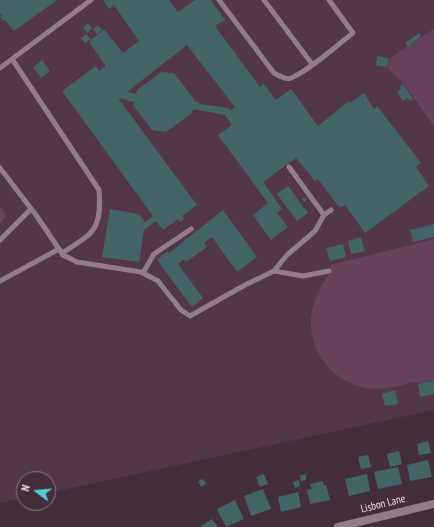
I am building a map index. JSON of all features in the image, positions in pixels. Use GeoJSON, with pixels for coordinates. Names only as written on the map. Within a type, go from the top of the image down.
{"type":"FeatureCollection","features":[{"type":"Feature","properties":{"kind":"street","name":"Lisbon Lane"},"geometry":{"type":"LineString","coordinates":[[343,526],[434,504]]}},
{"type":"Feature","properties":{"kind":"lane"},"geometry":{"type":"LineString","coordinates":[[0,68],[91,0]]}},
{"type":"Feature","properties":{"kind":"lane"},"geometry":{"type":"LineString","coordinates":[[219,0],[274,73],[280,77],[290,78],[312,64],[353,33],[329,0]]}},
{"type":"Feature","properties":{"kind":"lane"},"geometry":{"type":"LineString","coordinates":[[264,0],[312,64]]}},
{"type":"Feature","properties":{"kind":"lane"},"geometry":{"type":"LineString","coordinates":[[0,281],[60,251],[95,229],[100,213],[100,190],[12,60]]}},
{"type":"Feature","properties":{"kind":"lane"},"geometry":{"type":"LineString","coordinates":[[289,167],[324,215]]}},
{"type":"Feature","properties":{"kind":"lane"},"geometry":{"type":"LineString","coordinates":[[0,168],[60,251],[70,259],[77,262],[143,273],[158,281],[181,310],[190,316],[245,285],[274,271],[287,256],[316,231],[324,215],[331,210]]}},
{"type":"Feature","properties":{"kind":"lane"},"geometry":{"type":"LineString","coordinates":[[0,240],[31,209]]}},
{"type":"Feature","properties":{"kind":"lane"},"geometry":{"type":"LineString","coordinates":[[143,273],[154,254],[192,229]]}},
{"type":"Feature","properties":{"kind":"lane"},"geometry":{"type":"LineString","coordinates":[[274,271],[303,276],[329,271]]}},
{"type":"Feature","properties":{"kind":"shaded area"},"geometry":{"type":"Polygon","coordinates":[[[0,0],[434,0],[434,410],[56,491],[56,471],[16,471],[16,500],[0,503],[0,0]]]}},
{"type":"Feature","properties":{"kind":"shaded area"},"geometry":{"type":"Polygon","coordinates":[[[434,29],[434,126],[401,80],[388,69],[390,58],[434,29]]]}},
{"type":"Feature","properties":{"kind":"shaded area"},"geometry":{"type":"Polygon","coordinates":[[[0,206],[6,216],[0,224],[0,206]]]}},
{"type":"Feature","properties":{"kind":"shaded area"},"geometry":{"type":"Polygon","coordinates":[[[434,239],[434,381],[424,383],[412,382],[401,386],[374,389],[354,385],[343,380],[325,364],[314,342],[311,330],[311,318],[314,303],[318,292],[328,275],[331,265],[434,239]]]}},
{"type":"Feature","properties":{"kind":"building"},"geometry":{"type":"Polygon","coordinates":[[[0,0],[57,0],[14,31],[5,20],[3,21],[0,17],[2,15],[0,13],[0,0]]]}},
{"type":"Feature","properties":{"kind":"building"},"geometry":{"type":"Polygon","coordinates":[[[103,0],[169,0],[178,12],[195,0],[211,0],[225,20],[215,26],[260,87],[264,84],[276,100],[291,89],[318,126],[349,101],[350,103],[364,93],[374,109],[377,106],[421,163],[416,167],[429,186],[365,233],[345,205],[340,208],[318,179],[315,181],[296,158],[263,182],[282,209],[277,213],[288,227],[271,240],[253,215],[268,203],[218,135],[232,125],[225,115],[193,109],[192,113],[166,132],[152,130],[133,105],[134,102],[118,98],[197,205],[182,216],[184,219],[180,222],[178,219],[163,230],[156,221],[144,230],[139,262],[102,257],[110,209],[139,214],[145,222],[153,216],[62,91],[96,66],[99,71],[106,66],[89,42],[104,29],[123,53],[139,41],[114,5],[109,9],[103,0]],[[187,45],[127,92],[136,94],[137,90],[161,72],[174,73],[194,101],[199,102],[199,104],[229,108],[230,111],[235,107],[187,45]]]}},
{"type":"Feature","properties":{"kind":"building"},"geometry":{"type":"Polygon","coordinates":[[[88,23],[92,28],[87,33],[83,27],[88,23]]]}},
{"type":"Feature","properties":{"kind":"building"},"geometry":{"type":"Polygon","coordinates":[[[98,25],[102,30],[97,34],[93,29],[98,25]]]}},
{"type":"Feature","properties":{"kind":"building"},"geometry":{"type":"Polygon","coordinates":[[[419,33],[421,36],[408,47],[405,43],[419,33]]]}},
{"type":"Feature","properties":{"kind":"building"},"geometry":{"type":"Polygon","coordinates":[[[86,34],[90,39],[85,43],[81,38],[86,34]]]}},
{"type":"Feature","properties":{"kind":"building"},"geometry":{"type":"Polygon","coordinates":[[[377,56],[389,58],[387,67],[376,65],[377,56]]]}},
{"type":"Feature","properties":{"kind":"building"},"geometry":{"type":"Polygon","coordinates":[[[42,60],[50,71],[41,78],[33,67],[42,60]]]}},
{"type":"Feature","properties":{"kind":"building"},"geometry":{"type":"Polygon","coordinates":[[[403,84],[413,99],[410,101],[407,98],[403,101],[397,92],[401,89],[399,87],[403,84]]]}},
{"type":"Feature","properties":{"kind":"building"},"geometry":{"type":"Polygon","coordinates":[[[288,186],[308,213],[297,221],[277,194],[288,186]]]}},
{"type":"Feature","properties":{"kind":"building"},"geometry":{"type":"Polygon","coordinates":[[[306,197],[307,200],[304,202],[302,199],[306,197]]]}},
{"type":"Feature","properties":{"kind":"building"},"geometry":{"type":"Polygon","coordinates":[[[223,210],[257,257],[237,272],[212,237],[204,243],[207,247],[186,262],[184,259],[178,264],[203,298],[192,307],[157,260],[168,251],[169,253],[223,210]]]}},
{"type":"Feature","properties":{"kind":"building"},"geometry":{"type":"Polygon","coordinates":[[[434,224],[434,237],[413,242],[410,230],[434,224]]]}},
{"type":"Feature","properties":{"kind":"building"},"geometry":{"type":"Polygon","coordinates":[[[361,237],[365,251],[351,254],[348,241],[361,237]]]}},
{"type":"Feature","properties":{"kind":"building"},"geometry":{"type":"Polygon","coordinates":[[[343,244],[346,257],[330,261],[326,248],[343,244]]]}},
{"type":"Feature","properties":{"kind":"building"},"geometry":{"type":"Polygon","coordinates":[[[434,381],[434,394],[420,397],[418,384],[434,381]]]}},
{"type":"Feature","properties":{"kind":"building"},"geometry":{"type":"Polygon","coordinates":[[[395,390],[398,404],[385,406],[382,394],[395,390]]]}},
{"type":"Feature","properties":{"kind":"building"},"geometry":{"type":"Polygon","coordinates":[[[428,441],[431,453],[419,455],[417,444],[428,441]]]}},
{"type":"Feature","properties":{"kind":"building"},"geometry":{"type":"Polygon","coordinates":[[[399,451],[402,464],[390,467],[387,454],[399,451]]]}},
{"type":"Feature","properties":{"kind":"building"},"geometry":{"type":"Polygon","coordinates":[[[368,455],[371,467],[361,469],[358,457],[368,455]]]}},
{"type":"Feature","properties":{"kind":"building"},"geometry":{"type":"Polygon","coordinates":[[[428,460],[432,477],[410,481],[407,465],[428,460]]]}},
{"type":"Feature","properties":{"kind":"building"},"geometry":{"type":"Polygon","coordinates":[[[398,467],[402,484],[378,489],[374,472],[398,467]]]}},
{"type":"Feature","properties":{"kind":"building"},"geometry":{"type":"Polygon","coordinates":[[[264,474],[268,484],[260,487],[256,477],[264,474]]]}},
{"type":"Feature","properties":{"kind":"building"},"geometry":{"type":"Polygon","coordinates":[[[306,474],[306,480],[301,481],[300,475],[306,474]]]}},
{"type":"Feature","properties":{"kind":"building"},"geometry":{"type":"Polygon","coordinates":[[[367,474],[370,491],[349,496],[345,479],[367,474]]]}},
{"type":"Feature","properties":{"kind":"building"},"geometry":{"type":"Polygon","coordinates":[[[203,479],[206,484],[201,487],[198,481],[203,479]]]}},
{"type":"Feature","properties":{"kind":"building"},"geometry":{"type":"Polygon","coordinates":[[[299,480],[300,486],[295,488],[293,482],[299,480]]]}},
{"type":"Feature","properties":{"kind":"building"},"geometry":{"type":"Polygon","coordinates":[[[323,481],[324,486],[326,485],[330,500],[310,504],[307,490],[312,489],[310,484],[323,481]]]}},
{"type":"Feature","properties":{"kind":"building"},"geometry":{"type":"Polygon","coordinates":[[[263,489],[271,509],[251,516],[244,496],[263,489]]]}},
{"type":"Feature","properties":{"kind":"building"},"geometry":{"type":"Polygon","coordinates":[[[298,492],[301,507],[281,512],[278,497],[298,492]]]}},
{"type":"Feature","properties":{"kind":"building"},"geometry":{"type":"Polygon","coordinates":[[[235,500],[244,519],[226,527],[217,509],[235,500]]]}},
{"type":"Feature","properties":{"kind":"building"},"geometry":{"type":"Polygon","coordinates":[[[212,519],[218,527],[200,527],[212,519]]]}}]}
